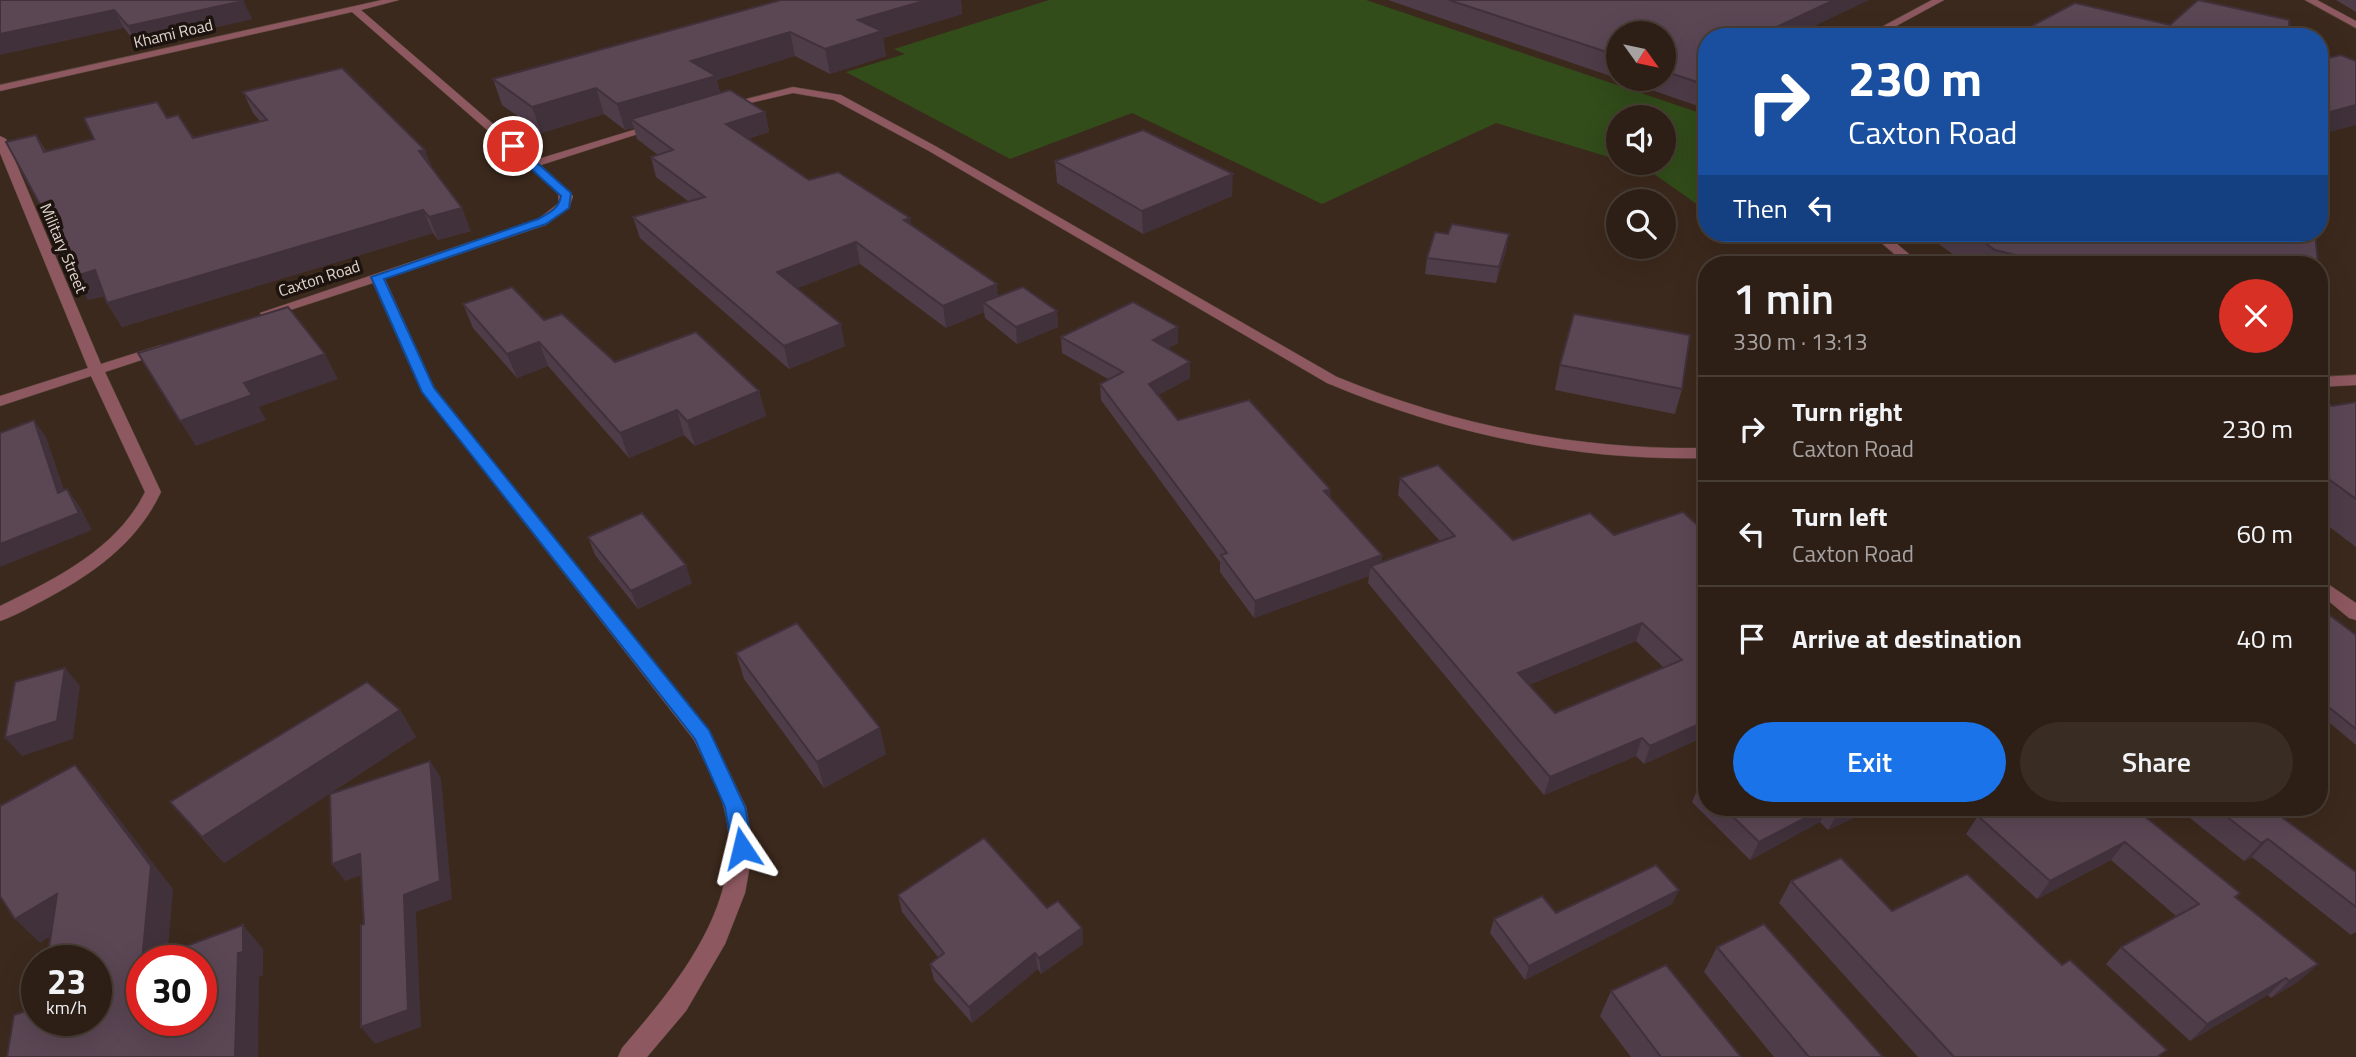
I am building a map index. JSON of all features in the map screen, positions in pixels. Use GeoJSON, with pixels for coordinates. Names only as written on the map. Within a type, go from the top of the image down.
{"type":"FeatureCollection","features":[{"type":"Feature","properties":{"kind":"street","name":"Khami Road"},"geometry":{"type":"LineString","coordinates":[[0,88],[394,0]]}},
{"type":"Feature","properties":{"kind":"street"},"geometry":{"type":"LineString","coordinates":[[1885,28],[1939,0]]}},
{"type":"Feature","properties":{"kind":"street"},"geometry":{"type":"LineString","coordinates":[[2311,0],[2356,25]]}},
{"type":"Feature","properties":{"kind":"street","name":"Caxton Road"},"geometry":{"type":"LineString","coordinates":[[250,319],[542,222],[557,214],[565,205],[567,196],[533,164],[354,9]]}},
{"type":"Feature","properties":{"kind":"street"},"geometry":{"type":"LineString","coordinates":[[705,112],[776,91],[808,90],[837,97],[1332,380],[1379,400],[1484,430],[1546,443],[1622,451],[1698,453]]}},
{"type":"Feature","properties":{"kind":"street"},"geometry":{"type":"LineString","coordinates":[[533,164],[665,124]]}},
{"type":"Feature","properties":{"kind":"street","name":"Military Street"},"geometry":{"type":"LineString","coordinates":[[0,139],[96,370],[153,492],[149,505],[136,523],[115,544],[41,594],[0,614]]}},
{"type":"Feature","properties":{"kind":"street"},"geometry":{"type":"LineString","coordinates":[[1887,242],[1904,256]]}},
{"type":"Feature","properties":{"kind":"street"},"geometry":{"type":"LineString","coordinates":[[377,277],[427,389],[702,736],[735,807],[742,848],[733,893],[713,944],[677,1003],[631,1057]]}},
{"type":"Feature","properties":{"kind":"street"},"geometry":{"type":"LineString","coordinates":[[0,401],[173,344]]}},
{"type":"Feature","properties":{"kind":"street"},"geometry":{"type":"LineString","coordinates":[[2328,382],[2356,380]]}},
{"type":"Feature","properties":{"kind":"street"},"geometry":{"type":"LineString","coordinates":[[2328,591],[2356,613]]}},
{"type":"Feature","properties":{"kind":"green space"},"geometry":{"type":"Polygon","coordinates":[[[1049,0],[1366,0],[1606,81],[1606,91],[1635,91],[1698,112],[1698,205],[1656,175],[1676,175],[1676,105],[1606,105],[1606,156],[1496,123],[1322,204],[1132,113],[1010,159],[846,72],[905,54],[894,49],[1049,0]]]}},
{"type":"Feature","properties":{"kind":"building"},"geometry":{"type":"Polygon","coordinates":[[[0,0],[243,1],[128,26],[114,10],[0,34],[0,0]]]}},
{"type":"Feature","properties":{"kind":"building"},"geometry":{"type":"Polygon","coordinates":[[[781,0],[927,0],[858,20],[882,31],[825,49],[790,32],[691,61],[716,76],[617,104],[596,88],[532,107],[493,79],[781,0]]]}},
{"type":"Feature","properties":{"kind":"building"},"geometry":{"type":"Polygon","coordinates":[[[1449,0],[1834,0],[1775,28],[1698,28],[1698,82],[1676,75],[1676,21],[1606,21],[1606,52],[1449,0]]]}},
{"type":"Feature","properties":{"kind":"building"},"geometry":{"type":"Polygon","coordinates":[[[2198,0],[2289,20],[2289,28],[2028,28],[2075,3],[2170,25],[2198,0]]]}},
{"type":"Feature","properties":{"kind":"building"},"geometry":{"type":"Polygon","coordinates":[[[2341,55],[2356,61],[2356,105],[2328,113],[2328,58],[2341,55]]]}},
{"type":"Feature","properties":{"kind":"building"},"geometry":{"type":"Polygon","coordinates":[[[342,68],[425,150],[419,151],[462,208],[429,217],[423,210],[107,303],[95,270],[73,277],[56,244],[61,243],[6,142],[36,135],[44,152],[94,139],[84,118],[157,102],[167,118],[178,115],[193,138],[267,120],[243,92],[342,68]]]}},
{"type":"Feature","properties":{"kind":"building"},"geometry":{"type":"Polygon","coordinates":[[[730,90],[765,112],[726,124],[809,180],[838,172],[910,218],[904,220],[997,284],[943,306],[856,242],[777,272],[841,324],[784,346],[633,217],[705,197],[651,157],[673,150],[631,119],[730,90]]]}},
{"type":"Feature","properties":{"kind":"building"},"geometry":{"type":"Polygon","coordinates":[[[1143,130],[1233,174],[1142,211],[1055,161],[1143,130]]]}},
{"type":"Feature","properties":{"kind":"building"},"geometry":{"type":"Polygon","coordinates":[[[1452,224],[1509,234],[1499,267],[1427,258],[1435,232],[1448,234],[1452,224]]]}},
{"type":"Feature","properties":{"kind":"building"},"geometry":{"type":"Polygon","coordinates":[[[1984,242],[2316,242],[2317,256],[2019,256],[1995,250],[1984,242]]]}},
{"type":"Feature","properties":{"kind":"building"},"geometry":{"type":"Polygon","coordinates":[[[512,287],[544,320],[562,314],[615,362],[696,332],[759,391],[687,421],[677,410],[620,433],[539,342],[507,354],[463,304],[512,287]]]}},
{"type":"Feature","properties":{"kind":"building"},"geometry":{"type":"Polygon","coordinates":[[[1023,287],[1057,311],[1016,327],[983,302],[1023,287]]]}},
{"type":"Feature","properties":{"kind":"building"},"geometry":{"type":"Polygon","coordinates":[[[1133,302],[1178,327],[1153,340],[1190,362],[1149,384],[1178,420],[1249,400],[1330,489],[1324,491],[1382,555],[1255,601],[1221,555],[1227,553],[1100,384],[1123,372],[1061,337],[1133,302]]]}},
{"type":"Feature","properties":{"kind":"building"},"geometry":{"type":"Polygon","coordinates":[[[288,307],[325,354],[244,383],[252,395],[180,421],[138,353],[288,307]]]}},
{"type":"Feature","properties":{"kind":"building"},"geometry":{"type":"Polygon","coordinates":[[[1574,314],[1690,335],[1682,389],[1560,365],[1574,314]]]}},
{"type":"Feature","properties":{"kind":"building"},"geometry":{"type":"Polygon","coordinates":[[[2356,402],[2356,499],[2328,479],[2328,404],[2332,406],[2356,402]]]}},
{"type":"Feature","properties":{"kind":"building"},"geometry":{"type":"Polygon","coordinates":[[[34,420],[58,493],[67,489],[79,513],[0,544],[0,433],[34,420]]]}},
{"type":"Feature","properties":{"kind":"building"},"geometry":{"type":"Polygon","coordinates":[[[1438,465],[1513,540],[1590,513],[1614,535],[1683,512],[1698,526],[1698,725],[1650,746],[1642,738],[1550,777],[1371,566],[1455,536],[1400,478],[1438,465]],[[1642,623],[1518,673],[1555,713],[1682,660],[1642,623]]]}},
{"type":"Feature","properties":{"kind":"building"},"geometry":{"type":"Polygon","coordinates":[[[642,513],[686,565],[631,591],[588,537],[642,513]]]}},
{"type":"Feature","properties":{"kind":"building"},"geometry":{"type":"Polygon","coordinates":[[[2328,614],[2356,635],[2356,729],[2328,707],[2328,614]]]}},
{"type":"Feature","properties":{"kind":"building"},"geometry":{"type":"Polygon","coordinates":[[[797,623],[880,728],[817,762],[736,653],[797,623]]]}},
{"type":"Feature","properties":{"kind":"building"},"geometry":{"type":"Polygon","coordinates":[[[65,668],[57,721],[5,738],[15,682],[65,668]]]}},
{"type":"Feature","properties":{"kind":"building"},"geometry":{"type":"Polygon","coordinates":[[[367,682],[400,710],[202,837],[170,802],[367,682]]]}},
{"type":"Feature","properties":{"kind":"building"},"geometry":{"type":"Polygon","coordinates":[[[430,761],[440,881],[404,895],[408,1010],[361,1027],[361,925],[364,924],[360,854],[332,864],[330,794],[430,761]]]}},
{"type":"Feature","properties":{"kind":"building"},"geometry":{"type":"Polygon","coordinates":[[[75,765],[151,866],[144,945],[126,945],[126,1036],[217,1036],[217,945],[189,945],[243,925],[243,952],[238,953],[235,1057],[7,1057],[14,1015],[21,1013],[21,1036],[112,1036],[112,945],[49,945],[57,894],[15,919],[0,896],[0,806],[75,765]]]}},
{"type":"Feature","properties":{"kind":"building"},"geometry":{"type":"Polygon","coordinates":[[[1732,816],[1809,816],[1759,842],[1732,816]]]}},
{"type":"Feature","properties":{"kind":"building"},"geometry":{"type":"Polygon","coordinates":[[[1978,816],[2144,816],[2240,893],[2235,897],[2318,964],[2289,981],[2286,978],[2207,1024],[2121,947],[2199,904],[2125,842],[2050,881],[1978,816]]]}},
{"type":"Feature","properties":{"kind":"building"},"geometry":{"type":"Polygon","coordinates":[[[2226,816],[2280,816],[2356,872],[2356,907],[2268,839],[2261,843],[2226,816]]]}},
{"type":"Feature","properties":{"kind":"building"},"geometry":{"type":"Polygon","coordinates":[[[984,838],[1047,908],[1058,901],[1082,928],[1039,958],[1035,953],[969,1007],[930,964],[944,953],[898,895],[984,838]]]}},
{"type":"Feature","properties":{"kind":"building"},"geometry":{"type":"Polygon","coordinates":[[[1841,858],[1892,911],[1967,874],[2062,965],[2070,960],[2167,1050],[2157,1057],[1954,1057],[1791,881],[1841,858]]]}},
{"type":"Feature","properties":{"kind":"building"},"geometry":{"type":"Polygon","coordinates":[[[1656,865],[1679,890],[1529,966],[1494,919],[1542,896],[1556,913],[1656,865]]]}},
{"type":"Feature","properties":{"kind":"building"},"geometry":{"type":"Polygon","coordinates":[[[1764,924],[1883,1057],[1809,1057],[1717,947],[1764,924]]]}},
{"type":"Feature","properties":{"kind":"building"},"geometry":{"type":"Polygon","coordinates":[[[1666,965],[1741,1057],[1661,1057],[1611,991],[1666,965]]]}},
{"type":"Feature","properties":{"kind":"route"},"geometry":{"type":"LineString","coordinates":[[513,146],[567,196],[565,205],[557,214],[542,222],[377,277],[427,389],[628,639],[702,736],[735,807],[742,848]]}}]}
